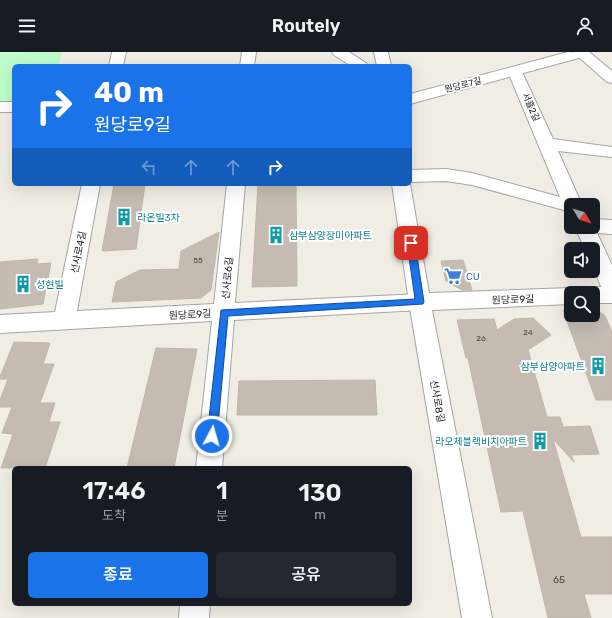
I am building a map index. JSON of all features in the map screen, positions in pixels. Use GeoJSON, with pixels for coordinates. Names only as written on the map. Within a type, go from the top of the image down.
{"type":"FeatureCollection","features":[{"type":"Feature","properties":{"kind":"street"},"geometry":{"type":"LineString","coordinates":[[116,64],[119,52]]}},
{"type":"Feature","properties":{"kind":"street"},"geometry":{"type":"LineString","coordinates":[[247,64],[249,52]]}},
{"type":"Feature","properties":{"kind":"street"},"geometry":{"type":"LineString","coordinates":[[339,52],[359,64]]}},
{"type":"Feature","properties":{"kind":"street"},"geometry":{"type":"LineString","coordinates":[[381,52],[384,64]]}},
{"type":"Feature","properties":{"kind":"street"},"geometry":{"type":"LineString","coordinates":[[515,72],[585,52],[612,79]]}},
{"type":"Feature","properties":{"kind":"street","name":"원당로7길"},"geometry":{"type":"LineString","coordinates":[[412,98],[515,72]]}},
{"type":"Feature","properties":{"kind":"street","name":"서흘2길"},"geometry":{"type":"LineString","coordinates":[[515,72],[548,144],[569,198]]}},
{"type":"Feature","properties":{"kind":"street"},"geometry":{"type":"LineString","coordinates":[[0,107],[12,107]]}},
{"type":"Feature","properties":{"kind":"street"},"geometry":{"type":"LineString","coordinates":[[548,144],[612,152]]}},
{"type":"Feature","properties":{"kind":"street"},"geometry":{"type":"LineString","coordinates":[[412,176],[446,175],[472,179],[564,204]]}},
{"type":"Feature","properties":{"kind":"street","name":"선사로4길"},"geometry":{"type":"LineString","coordinates":[[64,320],[91,186]]}},
{"type":"Feature","properties":{"kind":"street","name":"선사로6길"},"geometry":{"type":"LineString","coordinates":[[208,466],[236,186]]}},
{"type":"Feature","properties":{"kind":"street","name":"선사로8길"},"geometry":{"type":"LineString","coordinates":[[402,186],[420,302],[477,618]]}},
{"type":"Feature","properties":{"kind":"street"},"geometry":{"type":"LineString","coordinates":[[600,226],[612,227]]}},
{"type":"Feature","properties":{"kind":"street"},"geometry":{"type":"LineString","coordinates":[[588,234],[612,288]]}},
{"type":"Feature","properties":{"kind":"street"},"geometry":{"type":"LineString","coordinates":[[600,296],[612,295]]}},
{"type":"Feature","properties":{"kind":"street","name":"원당로9길"},"geometry":{"type":"LineString","coordinates":[[0,324],[420,302],[564,296]]}},
{"type":"Feature","properties":{"kind":"street"},"geometry":{"type":"LineString","coordinates":[[194,618],[195,606]]}},
{"type":"Feature","properties":{"kind":"green space"},"geometry":{"type":"Polygon","coordinates":[[[0,52],[62,52],[59,64],[12,64],[12,101],[0,102],[0,52]]]}},
{"type":"Feature","properties":{"kind":"building","name":"라온빌3차"},"geometry":{"type":"Polygon","coordinates":[[[114,186],[145,186],[136,249],[102,251],[114,186]]]}},
{"type":"Feature","properties":{"kind":"building","name":"삼부삼양장미아파트"},"geometry":{"type":"Polygon","coordinates":[[[258,186],[296,186],[297,286],[252,287],[258,186]]]}},
{"type":"Feature","properties":{"kind":"building"},"geometry":{"type":"Polygon","coordinates":[[[219,232],[211,290],[201,298],[112,302],[116,282],[140,270],[179,269],[181,251],[219,232]]]}},
{"type":"Feature","properties":{"kind":"building","name":"성현빌"},"geometry":{"type":"Polygon","coordinates":[[[38,259],[37,264],[51,263],[43,304],[0,309],[0,262],[38,259]]]}},
{"type":"Feature","properties":{"kind":"building"},"geometry":{"type":"Polygon","coordinates":[[[463,260],[472,290],[462,290],[446,281],[441,261],[463,260]]]}},
{"type":"Feature","properties":{"kind":"building","name":"삼부삼양아파트"},"geometry":{"type":"Polygon","coordinates":[[[600,312],[605,316],[612,332],[612,400],[596,400],[567,322],[600,322],[600,312]]]}},
{"type":"Feature","properties":{"kind":"building"},"geometry":{"type":"Polygon","coordinates":[[[533,318],[551,335],[528,350],[547,417],[560,417],[563,427],[590,426],[599,454],[571,455],[574,462],[553,439],[581,537],[612,537],[612,594],[584,594],[591,618],[548,618],[523,511],[501,512],[468,358],[466,358],[457,320],[494,319],[497,330],[514,319],[533,318]]]}},
{"type":"Feature","properties":{"kind":"building"},"geometry":{"type":"Polygon","coordinates":[[[14,342],[50,343],[43,364],[54,364],[40,403],[55,403],[49,422],[60,422],[46,466],[12,466],[12,468],[1,468],[13,434],[2,433],[12,407],[0,407],[0,400],[8,379],[0,379],[14,342]]]}},
{"type":"Feature","properties":{"kind":"building"},"geometry":{"type":"Polygon","coordinates":[[[156,348],[197,349],[174,466],[127,466],[156,348]]]}},
{"type":"Feature","properties":{"kind":"building"},"geometry":{"type":"Polygon","coordinates":[[[375,380],[377,415],[237,415],[239,381],[375,380]]]}},
{"type":"Feature","properties":{"kind":"place","name":"라온빌3차"},"geometry":{"type":"Point","coordinates":[124,217]}},
{"type":"Feature","properties":{"kind":"place","name":"삼부삼양장미아파트"},"geometry":{"type":"Point","coordinates":[276,235]}},
{"type":"Feature","properties":{"kind":"place","name":"CU"},"geometry":{"type":"Point","coordinates":[453,276]}},
{"type":"Feature","properties":{"kind":"place","name":"성현빌"},"geometry":{"type":"Point","coordinates":[23,284]}},
{"type":"Feature","properties":{"kind":"place","name":"삼부삼양아파트"},"geometry":{"type":"Point","coordinates":[598,366]}},
{"type":"Feature","properties":{"kind":"place","name":"라오체블랙비치아파트"},"geometry":{"type":"Point","coordinates":[540,441]}},
{"type":"Feature","properties":{"kind":"route"},"geometry":{"type":"LineString","coordinates":[[212,436],[224,312],[420,302],[411,243]]}}]}
